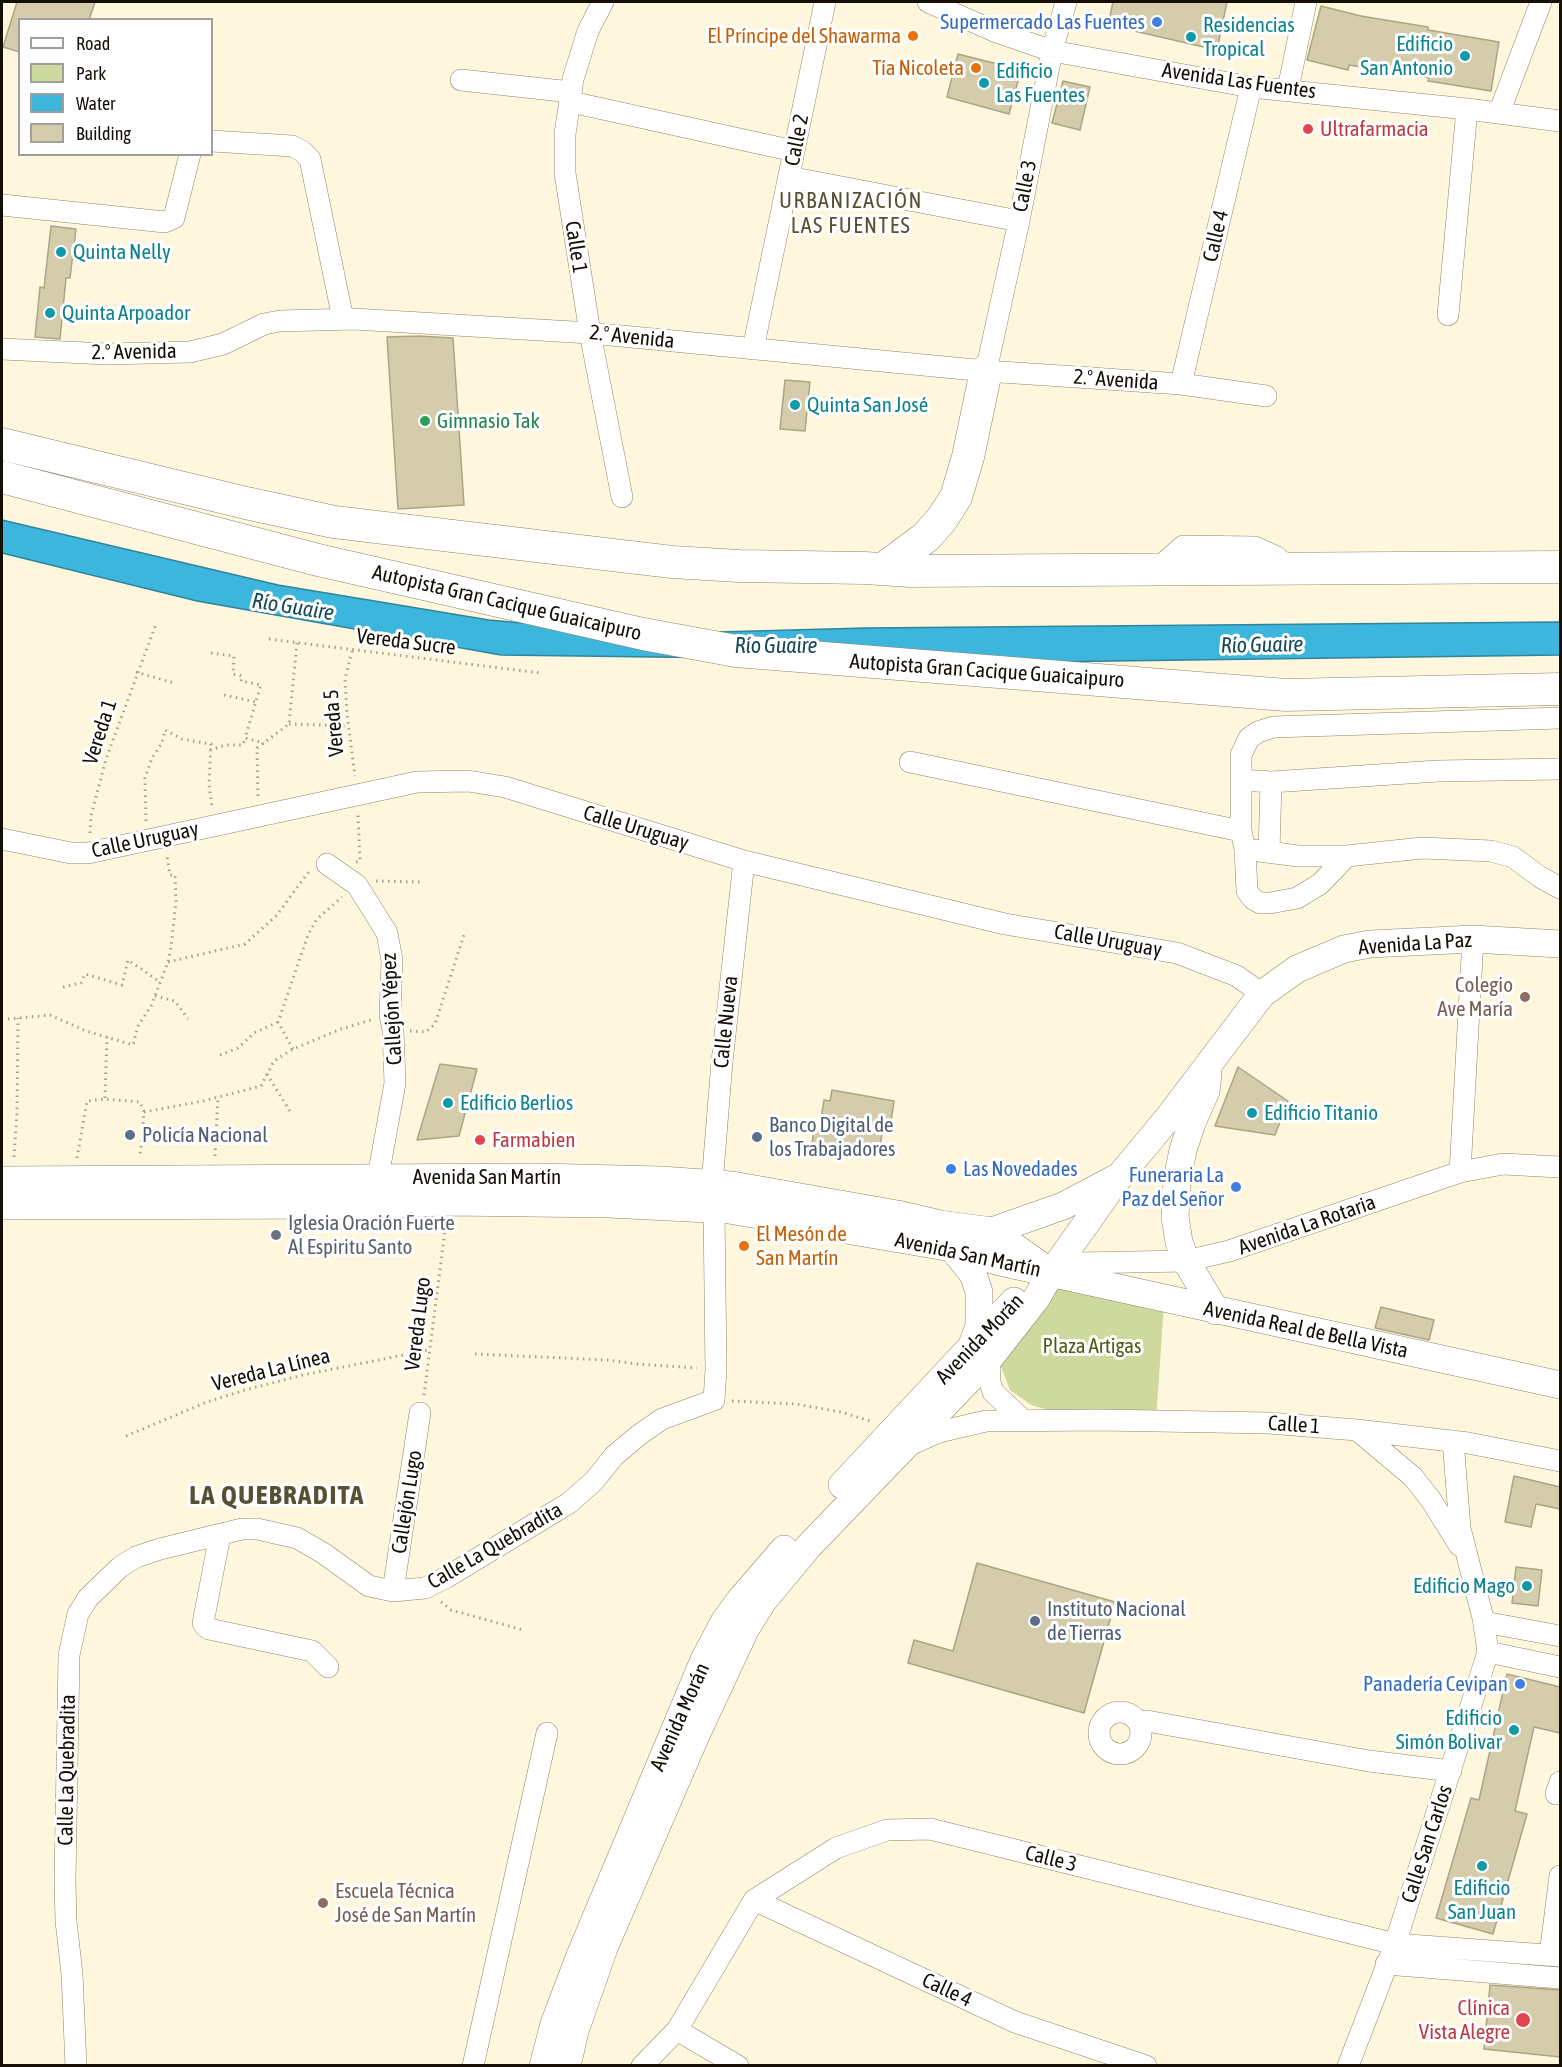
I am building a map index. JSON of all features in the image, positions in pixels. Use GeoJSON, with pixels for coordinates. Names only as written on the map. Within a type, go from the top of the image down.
{"type":"FeatureCollection","features":[{"type":"Feature","properties":{"kind":"highway"},"geometry":{"type":"LineString","coordinates":[[883,569],[926,537],[942,519],[956,497],[968,457],[986,371]]}},
{"type":"Feature","properties":{"kind":"highway"},"geometry":{"type":"LineString","coordinates":[[2,444],[334,522],[672,562],[911,571],[1560,567]]}},
{"type":"Feature","properties":{"kind":"highway","name":"Autopista Gran Cacique Guaicaipuro"},"geometry":{"type":"LineString","coordinates":[[2,477],[318,560],[643,634],[760,654],[1286,695],[1560,688]]}},
{"type":"Feature","properties":{"kind":"main road","name":"Avenida La Paz"},"geometry":{"type":"LineString","coordinates":[[1051,1273],[1119,1177],[1262,993],[1296,969],[1344,949],[1370,944],[1473,939],[1560,944]]}},
{"type":"Feature","properties":{"kind":"main road","name":"Avenida La Paz"},"geometry":{"type":"LineString","coordinates":[[1209,1064],[1206,1091],[1192,1123],[1177,1180],[1175,1217],[1179,1242],[1186,1261],[1216,1311]]}},
{"type":"Feature","properties":{"kind":"main road"},"geometry":{"type":"LineString","coordinates":[[992,1231],[1063,1206],[1119,1177]]}},
{"type":"Feature","properties":{"kind":"main road","name":"Avenida San Martín"},"geometry":{"type":"LineString","coordinates":[[7,1180],[609,1178],[713,1196],[952,1248],[1000,1262],[1051,1273]]}},
{"type":"Feature","properties":{"kind":"main road","name":"Avenida San Martín"},"geometry":{"type":"LineString","coordinates":[[2,1206],[609,1204],[768,1191],[940,1224],[992,1231],[1051,1273]]}},
{"type":"Feature","properties":{"kind":"main road"},"geometry":{"type":"LineString","coordinates":[[952,1248],[973,1274],[979,1292],[981,1352]]}},
{"type":"Feature","properties":{"kind":"main road","name":"Avenida Real de Bella Vista"},"geometry":{"type":"LineString","coordinates":[[1051,1273],[1560,1385]]}},
{"type":"Feature","properties":{"kind":"main road","name":"Avenida Morán"},"geometry":{"type":"LineString","coordinates":[[543,2066],[554,2024],[579,1958],[704,1660],[724,1623],[760,1575],[899,1438],[981,1352],[1017,1298],[1051,1273]]}},
{"type":"Feature","properties":{"kind":"main road","name":"Avenida Morán"},"geometry":{"type":"LineString","coordinates":[[567,2066],[575,2031],[600,1958],[697,1733],[746,1628],[763,1601],[899,1438]]}},
{"type":"Feature","properties":{"kind":"street","name":"Calle 1"},"geometry":{"type":"LineString","coordinates":[[603,2],[580,52],[565,134],[565,174],[590,333],[622,497]]}},
{"type":"Feature","properties":{"kind":"street","name":"Calle 2"},"geometry":{"type":"LineString","coordinates":[[753,349],[825,2]]}},
{"type":"Feature","properties":{"kind":"street","name":"Avenida Las Fuentes"},"geometry":{"type":"LineString","coordinates":[[928,2],[994,31],[1052,51],[1251,87],[1560,121]]}},
{"type":"Feature","properties":{"kind":"street","name":"Calle 3"},"geometry":{"type":"LineString","coordinates":[[986,371],[1019,221],[1052,51],[1066,2]]}},
{"type":"Feature","properties":{"kind":"street"},"geometry":{"type":"LineString","coordinates":[[1288,90],[1306,2]]}},
{"type":"Feature","properties":{"kind":"street"},"geometry":{"type":"LineString","coordinates":[[1499,113],[1541,2]]}},
{"type":"Feature","properties":{"kind":"street"},"geometry":{"type":"LineString","coordinates":[[461,80],[571,97],[794,151]]}},
{"type":"Feature","properties":{"kind":"street","name":"Calle 4"},"geometry":{"type":"LineString","coordinates":[[1181,384],[1251,87]]}},
{"type":"Feature","properties":{"kind":"street"},"geometry":{"type":"LineString","coordinates":[[1448,315],[1467,109]]}},
{"type":"Feature","properties":{"kind":"street"},"geometry":{"type":"LineString","coordinates":[[213,141],[292,146],[303,151],[310,159],[343,320]]}},
{"type":"Feature","properties":{"kind":"street"},"geometry":{"type":"LineString","coordinates":[[2,205],[165,222],[174,218],[190,156]]}},
{"type":"Feature","properties":{"kind":"street"},"geometry":{"type":"LineString","coordinates":[[789,177],[1019,221]]}},
{"type":"Feature","properties":{"kind":"street","name":"2.° Avenida"},"geometry":{"type":"LineString","coordinates":[[2,349],[107,354],[190,352],[223,344],[264,324],[280,321],[343,320],[590,333],[986,371],[1181,384],[1266,396]]}},
{"type":"Feature","properties":{"kind":"street"},"geometry":{"type":"LineString","coordinates":[[1347,856],[1320,884],[1297,898],[1270,903],[1260,903],[1253,899],[1247,891],[1243,840],[1241,755],[1249,738],[1273,727],[1560,718]]}},
{"type":"Feature","properties":{"kind":"street"},"geometry":{"type":"LineString","coordinates":[[910,762],[1243,840],[1269,852],[1298,856],[1347,856],[1422,848],[1491,851],[1513,857],[1540,877],[1560,888]]}},
{"type":"Feature","properties":{"kind":"street"},"geometry":{"type":"LineString","coordinates":[[1242,780],[1271,782],[1438,771],[1560,769]]}},
{"type":"Feature","properties":{"kind":"street","name":"Calle Uruguay"},"geometry":{"type":"LineString","coordinates":[[2,839],[70,853],[88,853],[417,782],[468,781],[504,786],[744,861],[1005,924],[1177,954],[1237,976],[1262,993]]}},
{"type":"Feature","properties":{"kind":"street"},"geometry":{"type":"LineString","coordinates":[[1269,852],[1271,782]]}},
{"type":"Feature","properties":{"kind":"street","name":"Calle Nueva"},"geometry":{"type":"LineString","coordinates":[[713,1196],[722,1062],[744,861]]}},
{"type":"Feature","properties":{"kind":"street","name":"Callejón Yépez"},"geometry":{"type":"LineString","coordinates":[[327,864],[357,885],[387,933],[392,960],[395,1083],[378,1177]]}},
{"type":"Feature","properties":{"kind":"street"},"geometry":{"type":"LineString","coordinates":[[1460,1173],[1473,939]]}},
{"type":"Feature","properties":{"kind":"street","name":"Avenida La Rotaria"},"geometry":{"type":"LineString","coordinates":[[1051,1273],[1077,1263],[1186,1261],[1229,1251],[1460,1173],[1503,1164],[1560,1167]]}},
{"type":"Feature","properties":{"kind":"street"},"geometry":{"type":"LineString","coordinates":[[713,1196],[716,1370],[714,1400]]}},
{"type":"Feature","properties":{"kind":"street"},"geometry":{"type":"LineString","coordinates":[[981,1352],[993,1392],[1024,1421]]}},
{"type":"Feature","properties":{"kind":"street","name":"Calle La Quebradita"},"geometry":{"type":"LineString","coordinates":[[76,2066],[65,1880],[69,1655],[78,1614],[88,1598],[120,1567],[136,1557],[242,1529],[257,1529],[297,1538],[323,1553],[369,1586],[393,1591],[424,1588],[447,1577],[569,1503],[594,1481],[614,1456],[662,1419],[714,1400]]}},
{"type":"Feature","properties":{"kind":"street","name":"Callejón Lugo"},"geometry":{"type":"LineString","coordinates":[[393,1591],[420,1413]]}},
{"type":"Feature","properties":{"kind":"street","name":"Calle 1"},"geometry":{"type":"LineString","coordinates":[[899,1438],[986,1421],[1112,1420],[1269,1423],[1453,1441],[1560,1461]]}},
{"type":"Feature","properties":{"kind":"street","name":"Calle San Carlos"},"geometry":{"type":"LineString","coordinates":[[1357,1430],[1413,1477],[1437,1509],[1456,1538],[1483,1620]]}},
{"type":"Feature","properties":{"kind":"street","name":"Calle San Carlos"},"geometry":{"type":"LineString","coordinates":[[1348,2066],[1390,1954],[1488,1652],[1483,1620],[1460,1528],[1453,1441]]}},
{"type":"Feature","properties":{"kind":"street"},"geometry":{"type":"LineString","coordinates":[[220,1535],[203,1623],[205,1626],[209,1629],[312,1651],[328,1667]]}},
{"type":"Feature","properties":{"kind":"street"},"geometry":{"type":"LineString","coordinates":[[1483,1620],[1560,1636]]}},
{"type":"Feature","properties":{"kind":"street"},"geometry":{"type":"LineString","coordinates":[[1488,1652],[1560,1666]]}},
{"type":"Feature","properties":{"kind":"street"},"geometry":{"type":"LineString","coordinates":[[1138,1722],[1147,1721],[1369,1761],[1451,1771]]}},
{"type":"Feature","properties":{"kind":"street"},"geometry":{"type":"LineString","coordinates":[[473,2066],[547,1733]]}},
{"type":"Feature","properties":{"kind":"street","name":"Calle 3"},"geometry":{"type":"LineString","coordinates":[[642,2066],[677,2030],[754,1900],[836,1848],[887,1830],[930,1829],[1390,1954],[1560,1978]]}},
{"type":"Feature","properties":{"kind":"street"},"geometry":{"type":"LineString","coordinates":[[1555,1956],[1560,1876]]}},
{"type":"Feature","properties":{"kind":"street","name":"Calle 4"},"geometry":{"type":"LineString","coordinates":[[754,1900],[1016,2022],[1146,2066]]}},
{"type":"Feature","properties":{"kind":"street","name":"Calle 3"},"geometry":{"type":"LineString","coordinates":[[1390,1954],[1555,1956]]}},
{"type":"Feature","properties":{"kind":"street"},"geometry":{"type":"LineString","coordinates":[[677,2030],[738,2066]]}},
{"type":"Feature","properties":{"kind":"path","name":"Vereda 1"},"geometry":{"type":"LineString","coordinates":[[88,853],[91,816],[106,759],[136,672],[156,624]]}},
{"type":"Feature","properties":{"kind":"path","name":"Vereda Sucre"},"geometry":{"type":"LineString","coordinates":[[269,639],[540,673]]}},
{"type":"Feature","properties":{"kind":"path"},"geometry":{"type":"LineString","coordinates":[[289,724],[297,643]]}},
{"type":"Feature","properties":{"kind":"path","name":"Vereda 5"},"geometry":{"type":"LineString","coordinates":[[327,864],[360,861],[357,794],[348,726],[345,679],[352,651]]}},
{"type":"Feature","properties":{"kind":"path"},"geometry":{"type":"LineString","coordinates":[[210,750],[226,745],[243,745],[261,685],[241,681],[242,676],[233,674],[234,656],[211,653]]}},
{"type":"Feature","properties":{"kind":"path"},"geometry":{"type":"LineString","coordinates":[[136,672],[174,683]]}},
{"type":"Feature","properties":{"kind":"path"},"geometry":{"type":"LineString","coordinates":[[224,695],[256,702]]}},
{"type":"Feature","properties":{"kind":"path"},"geometry":{"type":"LineString","coordinates":[[259,816],[257,748],[289,724],[348,726]]}},
{"type":"Feature","properties":{"kind":"path"},"geometry":{"type":"LineString","coordinates":[[8,1019],[50,1015],[133,1045],[138,1026],[152,1006],[168,962],[176,901],[175,875],[170,875],[155,839],[145,778],[152,758],[162,743],[165,730],[182,739],[211,744],[209,785],[214,826]]}},
{"type":"Feature","properties":{"kind":"path"},"geometry":{"type":"LineString","coordinates":[[245,738],[264,743]]}},
{"type":"Feature","properties":{"kind":"path"},"geometry":{"type":"LineString","coordinates":[[168,962],[245,945],[277,915],[313,866],[327,864]]}},
{"type":"Feature","properties":{"kind":"path"},"geometry":{"type":"LineString","coordinates":[[220,1055],[238,1048],[254,1033],[278,1022],[308,935],[317,919],[357,885],[382,879],[422,882]]}},
{"type":"Feature","properties":{"kind":"path"},"geometry":{"type":"LineString","coordinates":[[144,1112],[261,1086],[274,1061],[293,1049],[341,1029],[392,1022],[426,1032],[435,1024],[464,935]]}},
{"type":"Feature","properties":{"kind":"path"},"geometry":{"type":"LineString","coordinates":[[63,987],[81,983],[85,974],[122,984],[128,960],[160,982]]}},
{"type":"Feature","properties":{"kind":"path"},"geometry":{"type":"LineString","coordinates":[[155,996],[175,1001],[188,1019]]}},
{"type":"Feature","properties":{"kind":"path"},"geometry":{"type":"LineString","coordinates":[[7,1180],[17,1112],[18,1018]]}},
{"type":"Feature","properties":{"kind":"path"},"geometry":{"type":"LineString","coordinates":[[278,1022],[293,1049]]}},
{"type":"Feature","properties":{"kind":"path"},"geometry":{"type":"LineString","coordinates":[[105,1099],[107,1037]]}},
{"type":"Feature","properties":{"kind":"path"},"geometry":{"type":"LineString","coordinates":[[267,1074],[291,1113]]}},
{"type":"Feature","properties":{"kind":"path"},"geometry":{"type":"LineString","coordinates":[[214,1179],[218,1097]]}},
{"type":"Feature","properties":{"kind":"path"},"geometry":{"type":"LineString","coordinates":[[73,1180],[87,1101],[105,1099],[140,1102],[144,1112],[138,1180]]}},
{"type":"Feature","properties":{"kind":"path","name":"Vereda Lugo"},"geometry":{"type":"LineString","coordinates":[[420,1413],[427,1380],[446,1224],[446,1203]]}},
{"type":"Feature","properties":{"kind":"path","name":"Vereda La Línea"},"geometry":{"type":"LineString","coordinates":[[126,1436],[207,1402],[245,1390],[303,1375],[429,1350]]}},
{"type":"Feature","properties":{"kind":"path"},"geometry":{"type":"LineString","coordinates":[[475,1354],[608,1360],[716,1370]]}},
{"type":"Feature","properties":{"kind":"path"},"geometry":{"type":"LineString","coordinates":[[714,1400],[795,1404],[842,1412],[899,1438]]}},
{"type":"Feature","properties":{"kind":"path"},"geometry":{"type":"LineString","coordinates":[[424,1588],[451,1610],[523,1630]]}},
{"type":"Feature","properties":{"kind":"green space","name":"Plaza Artigas"},"geometry":{"type":"Polygon","coordinates":[[[1066,1269],[1165,1289],[1156,1421],[1059,1413],[1031,1405],[1010,1390],[1001,1367],[1002,1350],[1066,1269]]]}},
{"type":"Feature","properties":{"kind":"water","name":"Río Guaire"},"geometry":{"type":"Polygon","coordinates":[[[2,520],[278,585],[489,620],[643,634],[866,628],[1560,622],[1560,655],[1039,662],[501,655],[197,601],[2,553],[2,520]]]}},
{"type":"Feature","properties":{"kind":"building"},"geometry":{"type":"Polygon","coordinates":[[[17,2],[95,2],[90,18],[18,18],[18,51],[3,47],[17,2]]]}},
{"type":"Feature","properties":{"kind":"building","name":"Residencias Tropical"},"geometry":{"type":"Polygon","coordinates":[[[1113,2],[1227,2],[1217,50],[1108,25],[1113,2]]]}},
{"type":"Feature","properties":{"kind":"building"},"geometry":{"type":"Polygon","coordinates":[[[1321,6],[1361,16],[1428,27],[1428,30],[1499,42],[1491,91],[1349,65],[1348,70],[1307,60],[1321,6]]]}},
{"type":"Feature","properties":{"kind":"building","name":"Edificio Las Fuentes"},"geometry":{"type":"Polygon","coordinates":[[[958,54],[1021,70],[1009,114],[947,97],[958,54]]]}},
{"type":"Feature","properties":{"kind":"building"},"geometry":{"type":"Polygon","coordinates":[[[1063,81],[1090,87],[1080,130],[1052,123],[1063,81]]]}},
{"type":"Feature","properties":{"kind":"building"},"geometry":{"type":"Polygon","coordinates":[[[51,226],[76,229],[70,278],[66,278],[60,339],[35,337],[40,287],[44,288],[51,226]]]}},
{"type":"Feature","properties":{"kind":"building","name":"Gimnasio Tak"},"geometry":{"type":"Polygon","coordinates":[[[387,337],[453,338],[464,505],[398,509],[387,337]]]}},
{"type":"Feature","properties":{"kind":"building","name":"Quinta San José"},"geometry":{"type":"Polygon","coordinates":[[[785,380],[810,382],[805,431],[780,429],[785,380]]]}},
{"type":"Feature","properties":{"kind":"building","name":"Edificio Berlios"},"geometry":{"type":"Polygon","coordinates":[[[440,1064],[477,1069],[459,1136],[417,1140],[440,1064]]]}},
{"type":"Feature","properties":{"kind":"building","name":"Edificio Titanio"},"geometry":{"type":"Polygon","coordinates":[[[1238,1067],[1288,1101],[1275,1135],[1215,1126],[1238,1067]]]}},
{"type":"Feature","properties":{"kind":"building"},"geometry":{"type":"Polygon","coordinates":[[[832,1090],[894,1101],[891,1122],[884,1120],[879,1154],[812,1143],[815,1123],[820,1124],[824,1100],[830,1101],[832,1090]]]}},
{"type":"Feature","properties":{"kind":"building"},"geometry":{"type":"Polygon","coordinates":[[[1381,1307],[1434,1320],[1429,1340],[1375,1328],[1381,1307]]]}},
{"type":"Feature","properties":{"kind":"building"},"geometry":{"type":"Polygon","coordinates":[[[1514,1476],[1560,1487],[1560,1509],[1536,1504],[1531,1527],[1505,1522],[1514,1476]]]}},
{"type":"Feature","properties":{"kind":"building","name":"Instituto Nacional de Tierras"},"geometry":{"type":"Polygon","coordinates":[[[977,1563],[1115,1602],[1084,1713],[908,1663],[914,1640],[953,1651],[977,1563]]]}},
{"type":"Feature","properties":{"kind":"building","name":"Edificio Mago"},"geometry":{"type":"Polygon","coordinates":[[[1516,1567],[1542,1570],[1538,1606],[1512,1603],[1516,1567]]]}},
{"type":"Feature","properties":{"kind":"building"},"geometry":{"type":"Polygon","coordinates":[[[1507,1674],[1560,1687],[1560,1733],[1534,1727],[1515,1811],[1527,1814],[1493,1934],[1436,1918],[1471,1798],[1479,1800],[1507,1674]]]}},
{"type":"Feature","properties":{"kind":"building","name":"Clínica Vista Alegre"},"geometry":{"type":"Polygon","coordinates":[[[1490,1985],[1560,1990],[1560,2057],[1484,2049],[1490,1985]]]}},
{"type":"Feature","properties":{"kind":"place","name":"Supermercado Las Fuentes"},"geometry":{"type":"Point","coordinates":[1157,22]}},
{"type":"Feature","properties":{"kind":"place","name":"El Príncipe del Shawarma"},"geometry":{"type":"Point","coordinates":[913,36]}},
{"type":"Feature","properties":{"kind":"place","name":"Residencias Tropical"},"geometry":{"type":"Point","coordinates":[1191,37]}},
{"type":"Feature","properties":{"kind":"place","name":"Edificio San Antonio"},"geometry":{"type":"Point","coordinates":[1465,56]}},
{"type":"Feature","properties":{"kind":"place","name":"Tía Nicoleta"},"geometry":{"type":"Point","coordinates":[976,68]}},
{"type":"Feature","properties":{"kind":"place","name":"Edificio Las Fuentes"},"geometry":{"type":"Point","coordinates":[984,83]}},
{"type":"Feature","properties":{"kind":"place","name":"Ultrafarmacia"},"geometry":{"type":"Point","coordinates":[1308,129]}},
{"type":"Feature","properties":{"kind":"place","name":"Quinta Nelly"},"geometry":{"type":"Point","coordinates":[61,252]}},
{"type":"Feature","properties":{"kind":"place","name":"Quinta Arpoador"},"geometry":{"type":"Point","coordinates":[50,313]}},
{"type":"Feature","properties":{"kind":"place","name":"Quinta San José"},"geometry":{"type":"Point","coordinates":[795,405]}},
{"type":"Feature","properties":{"kind":"place","name":"Gimnasio Tak"},"geometry":{"type":"Point","coordinates":[425,421]}},
{"type":"Feature","properties":{"kind":"place","name":"Colegio Ave María"},"geometry":{"type":"Point","coordinates":[1525,997]}},
{"type":"Feature","properties":{"kind":"place","name":"Edificio Berlios"},"geometry":{"type":"Point","coordinates":[448,1103]}},
{"type":"Feature","properties":{"kind":"place","name":"Edificio Titanio"},"geometry":{"type":"Point","coordinates":[1252,1113]}},
{"type":"Feature","properties":{"kind":"place","name":"Policía Nacional"},"geometry":{"type":"Point","coordinates":[130,1135]}},
{"type":"Feature","properties":{"kind":"place","name":"Banco Digital de los Trabajadores"},"geometry":{"type":"Point","coordinates":[757,1137]}},
{"type":"Feature","properties":{"kind":"place","name":"Farmabien"},"geometry":{"type":"Point","coordinates":[480,1140]}},
{"type":"Feature","properties":{"kind":"place","name":"Las Novedades"},"geometry":{"type":"Point","coordinates":[951,1169]}},
{"type":"Feature","properties":{"kind":"place","name":"Funeraria La Paz del Señor"},"geometry":{"type":"Point","coordinates":[1236,1187]}},
{"type":"Feature","properties":{"kind":"place","name":"Iglesia Oración Fuerte Al Espiritu Santo"},"geometry":{"type":"Point","coordinates":[276,1235]}},
{"type":"Feature","properties":{"kind":"place","name":"El Mesón de San Martín"},"geometry":{"type":"Point","coordinates":[744,1246]}},
{"type":"Feature","properties":{"kind":"place","name":"Edificio Mago"},"geometry":{"type":"Point","coordinates":[1527,1586]}},
{"type":"Feature","properties":{"kind":"place","name":"Instituto Nacional de Tierras"},"geometry":{"type":"Point","coordinates":[1035,1621]}},
{"type":"Feature","properties":{"kind":"place","name":"Panadería Cevipan"},"geometry":{"type":"Point","coordinates":[1520,1684]}},
{"type":"Feature","properties":{"kind":"place","name":"Edificio Simón Bolivar"},"geometry":{"type":"Point","coordinates":[1514,1730]}},
{"type":"Feature","properties":{"kind":"place","name":"Edificio San Juan"},"geometry":{"type":"Point","coordinates":[1482,1866]}},
{"type":"Feature","properties":{"kind":"place","name":"Escuela Técnica José de San Martín"},"geometry":{"type":"Point","coordinates":[323,1903]}},
{"type":"Feature","properties":{"kind":"place","name":"Clínica Vista Alegre"},"geometry":{"type":"Point","coordinates":[1523,2020]}},
{"type":"Feature","properties":{"kind":"district","name":"URBANIZACIÓN LAS FUENTES"},"geometry":{"type":"Point","coordinates":[851,214]}},
{"type":"Feature","properties":{"kind":"district","name":"LA QUEBRADITA"},"geometry":{"type":"Point","coordinates":[277,1495]}}]}
